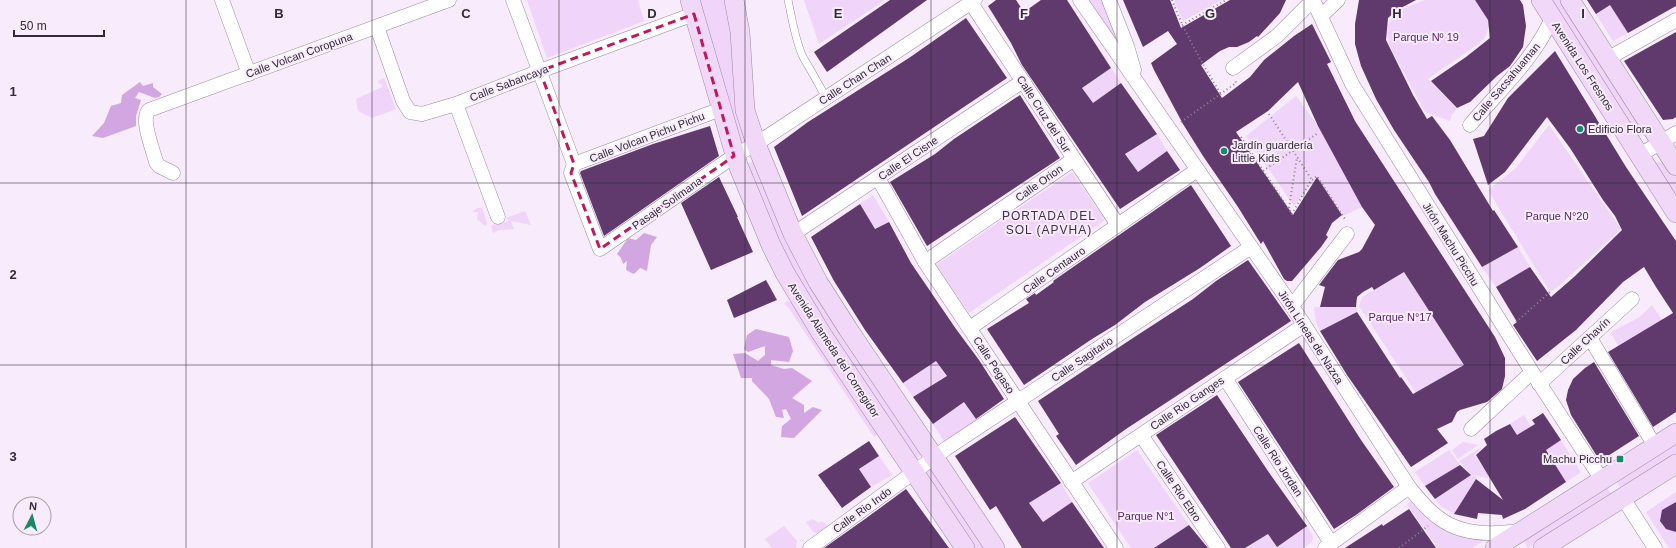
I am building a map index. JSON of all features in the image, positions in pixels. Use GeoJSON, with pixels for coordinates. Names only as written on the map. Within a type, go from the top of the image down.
{"type":"FeatureCollection","features":[{"type":"Feature","properties":{"kind":"main road","name":"Avenida Alameda del Corregidor"},"geometry":{"type":"LineString","coordinates":[[734,0],[740,32],[745,110],[756,144],[793,234],[818,282],[848,329],[995,548]]}},
{"type":"Feature","properties":{"kind":"main road","name":"Avenida Los Fresnos"},"geometry":{"type":"LineString","coordinates":[[1541,0],[1676,213]]}},
{"type":"Feature","properties":{"kind":"main road"},"geometry":{"type":"LineString","coordinates":[[1570,0],[1607,59],[1668,138],[1676,166]]}},
{"type":"Feature","properties":{"kind":"main road","name":"Avenida Alameda del Corregidor"},"geometry":{"type":"LineString","coordinates":[[692,7],[734,156],[771,245],[804,307],[965,548]]}},
{"type":"Feature","properties":{"kind":"main road"},"geometry":{"type":"LineString","coordinates":[[1496,548],[1676,433]]}},
{"type":"Feature","properties":{"kind":"main road"},"geometry":{"type":"LineString","coordinates":[[1543,548],[1676,464]]}},
{"type":"Feature","properties":{"kind":"street"},"geometry":{"type":"LineString","coordinates":[[222,0],[249,74]]}},
{"type":"Feature","properties":{"kind":"street","name":"Calle Volcan Coropuna"},"geometry":{"type":"LineString","coordinates":[[173,173],[159,166],[156,162],[145,123],[145,115],[149,110],[449,0]]}},
{"type":"Feature","properties":{"kind":"street"},"geometry":{"type":"LineString","coordinates":[[513,0],[574,164]]}},
{"type":"Feature","properties":{"kind":"street","name":"Jirón Líneas de Nazca"},"geometry":{"type":"LineString","coordinates":[[1080,0],[1292,306],[1409,487],[1422,503],[1439,519],[1473,532],[1493,534],[1521,531]]}},
{"type":"Feature","properties":{"kind":"street","name":"Jirón Líneas de Nazca"},"geometry":{"type":"LineString","coordinates":[[1109,0],[1127,46],[1138,82]]}},
{"type":"Feature","properties":{"kind":"street"},"geometry":{"type":"LineString","coordinates":[[1233,68],[1277,36],[1297,18],[1313,0]]}},
{"type":"Feature","properties":{"kind":"street","name":"Jirón Machu Picchu"},"geometry":{"type":"LineString","coordinates":[[1313,0],[1352,84],[1539,384],[1602,480]]}},
{"type":"Feature","properties":{"kind":"street"},"geometry":{"type":"LineString","coordinates":[[1321,16],[1338,0]]}},
{"type":"Feature","properties":{"kind":"street","name":"Calle Chan Chan"},"geometry":{"type":"LineString","coordinates":[[734,156],[756,144],[973,1]]}},
{"type":"Feature","properties":{"kind":"street","name":"Calle Cruz del Sur"},"geometry":{"type":"LineString","coordinates":[[973,1],[1023,81],[1118,225]]}},
{"type":"Feature","properties":{"kind":"street","name":"Calle Sabancaya"},"geometry":{"type":"LineString","coordinates":[[377,27],[403,101],[410,112],[422,114],[456,104],[540,71],[692,7]]}},
{"type":"Feature","properties":{"kind":"street","name":"Calle Sacsahuaman"},"geometry":{"type":"LineString","coordinates":[[1470,125],[1532,52],[1545,34],[1552,18]]}},
{"type":"Feature","properties":{"kind":"street"},"geometry":{"type":"LineString","coordinates":[[1607,59],[1676,20]]}},
{"type":"Feature","properties":{"kind":"street","name":"Calle El Cisne"},"geometry":{"type":"LineString","coordinates":[[793,234],[1023,81]]}},
{"type":"Feature","properties":{"kind":"street"},"geometry":{"type":"LineString","coordinates":[[456,104],[498,217]]}},
{"type":"Feature","properties":{"kind":"street","name":"Calle Volcan Pichu Pichu"},"geometry":{"type":"LineString","coordinates":[[574,164],[721,109]]}},
{"type":"Feature","properties":{"kind":"street"},"geometry":{"type":"LineString","coordinates":[[1640,155],[1668,138]]}},
{"type":"Feature","properties":{"kind":"street","name":"Pasaje Solimana"},"geometry":{"type":"LineString","coordinates":[[574,164],[571,173],[600,249],[734,156]]}},
{"type":"Feature","properties":{"kind":"street","name":"Calle Orion"},"geometry":{"type":"LineString","coordinates":[[925,262],[1074,159]]}},
{"type":"Feature","properties":{"kind":"street","name":"Calle Centauro"},"geometry":{"type":"LineString","coordinates":[[970,328],[1197,170]]}},
{"type":"Feature","properties":{"kind":"street","name":"Calle Pegaso"},"geometry":{"type":"LineString","coordinates":[[878,178],[925,262],[1116,548]]}},
{"type":"Feature","properties":{"kind":"street"},"geometry":{"type":"LineString","coordinates":[[1292,306],[1347,234]]}},
{"type":"Feature","properties":{"kind":"street","name":"Calle Sagitario"},"geometry":{"type":"LineString","coordinates":[[914,472],[934,457],[1250,247]]}},
{"type":"Feature","properties":{"kind":"street","name":"Calle Chavín"},"geometry":{"type":"LineString","coordinates":[[1539,384],[1632,299]]}},
{"type":"Feature","properties":{"kind":"street","name":"Calle Rio Ganges"},"geometry":{"type":"LineString","coordinates":[[1071,482],[1304,325]]}},
{"type":"Feature","properties":{"kind":"street"},"geometry":{"type":"LineString","coordinates":[[1590,338],[1654,446]]}},
{"type":"Feature","properties":{"kind":"street"},"geometry":{"type":"LineString","coordinates":[[1471,429],[1532,372]]}},
{"type":"Feature","properties":{"kind":"street","name":"Calle Rio Jordan"},"geometry":{"type":"LineString","coordinates":[[1225,378],[1328,546]]}},
{"type":"Feature","properties":{"kind":"street","name":"Calle Rio Ebro"},"geometry":{"type":"LineString","coordinates":[[1141,435],[1218,548]]}},
{"type":"Feature","properties":{"kind":"street","name":"Calle Rio Indo"},"geometry":{"type":"LineString","coordinates":[[810,548],[914,472]]}},
{"type":"Feature","properties":{"kind":"street"},"geometry":{"type":"LineString","coordinates":[[1328,546],[1409,487]]}},
{"type":"Feature","properties":{"kind":"street"},"geometry":{"type":"LineString","coordinates":[[1623,498],[1655,548]]}},
{"type":"Feature","properties":{"kind":"lane"},"geometry":{"type":"LineString","coordinates":[[788,0],[803,56],[812,69],[826,98]]}},
{"type":"Feature","properties":{"kind":"path"},"geometry":{"type":"LineString","coordinates":[[1172,0],[1182,24],[1207,72],[1221,94]]}},
{"type":"Feature","properties":{"kind":"path"},"geometry":{"type":"LineString","coordinates":[[1182,24],[1224,0]]}},
{"type":"Feature","properties":{"kind":"path"},"geometry":{"type":"LineString","coordinates":[[1170,130],[1236,83],[1233,68]]}},
{"type":"Feature","properties":{"kind":"path"},"geometry":{"type":"LineString","coordinates":[[1269,114],[1294,150],[1312,180]]}},
{"type":"Feature","properties":{"kind":"path"},"geometry":{"type":"LineString","coordinates":[[1263,171],[1318,133]]}},
{"type":"Feature","properties":{"kind":"path"},"geometry":{"type":"LineString","coordinates":[[1241,137],[1292,214],[1312,180],[1317,176],[1345,219]]}},
{"type":"Feature","properties":{"kind":"path"},"geometry":{"type":"LineString","coordinates":[[1289,209],[1297,156]]}},
{"type":"Feature","properties":{"kind":"path"},"geometry":{"type":"LineString","coordinates":[[1512,325],[1550,292]]}},
{"type":"Feature","properties":{"kind":"path"},"geometry":{"type":"LineString","coordinates":[[1399,548],[1439,519]]}},
{"type":"Feature","properties":{"kind":"highlighted area"},"geometry":{"type":"Polygon","coordinates":[[[694,14],[734,156],[600,249],[571,173],[574,164],[540,71],[694,14]]]}},
{"type":"Feature","properties":{"kind":"green space"},"geometry":{"type":"Polygon","coordinates":[[[527,0],[638,0],[644,21],[547,58],[527,0]]]}},
{"type":"Feature","properties":{"kind":"green space"},"geometry":{"type":"Polygon","coordinates":[[[696,0],[728,0],[747,142],[740,145],[696,0]]]}},
{"type":"Feature","properties":{"kind":"green space"},"geometry":{"type":"Polygon","coordinates":[[[804,0],[885,0],[819,44],[804,0]]]}},
{"type":"Feature","properties":{"kind":"green space"},"geometry":{"type":"Polygon","coordinates":[[[1086,0],[1103,0],[1126,58],[1086,0]]]}},
{"type":"Feature","properties":{"kind":"green space"},"geometry":{"type":"Polygon","coordinates":[[[1174,0],[1222,0],[1183,21],[1174,0]]]}},
{"type":"Feature","properties":{"kind":"green space","name":"Parque Nº 19"},"geometry":{"type":"Polygon","coordinates":[[[1425,0],[1475,0],[1488,20],[1489,26],[1484,39],[1428,79],[1457,109],[1452,114],[1450,121],[1425,112],[1390,46],[1387,33],[1388,26],[1395,12],[1425,0]]]}},
{"type":"Feature","properties":{"kind":"green space"},"geometry":{"type":"Polygon","coordinates":[[[1548,0],[1563,0],[1644,133],[1641,136],[1637,136],[1548,0]]]}},
{"type":"Feature","properties":{"kind":"green space"},"geometry":{"type":"Polygon","coordinates":[[[1610,5],[1628,33],[1613,41],[1596,14],[1610,5]]]}},
{"type":"Feature","properties":{"kind":"green space"},"geometry":{"type":"Polygon","coordinates":[[[1111,68],[1121,83],[1092,104],[1082,88],[1111,68]]]}},
{"type":"Feature","properties":{"kind":"green space"},"geometry":{"type":"Polygon","coordinates":[[[384,78],[396,109],[372,118],[358,111],[356,99],[382,87],[382,84],[379,84],[378,81],[384,78]]]}},
{"type":"Feature","properties":{"kind":"green space"},"geometry":{"type":"Polygon","coordinates":[[[1296,96],[1318,126],[1345,174],[1377,154],[1383,165],[1362,207],[1343,216],[1317,177],[1325,166],[1294,206],[1246,136],[1296,96]]]}},
{"type":"Feature","properties":{"kind":"green space","name":"Parque N°20"},"geometry":{"type":"Polygon","coordinates":[[[1549,125],[1621,229],[1559,286],[1550,292],[1488,190],[1516,168],[1549,125]]]}},
{"type":"Feature","properties":{"kind":"green space"},"geometry":{"type":"Polygon","coordinates":[[[1157,134],[1167,151],[1138,172],[1126,154],[1157,134]]]}},
{"type":"Feature","properties":{"kind":"green space"},"geometry":{"type":"Polygon","coordinates":[[[1665,161],[1676,177],[1676,203],[1655,166],[1657,162],[1665,161]]]}},
{"type":"Feature","properties":{"kind":"green space"},"geometry":{"type":"Polygon","coordinates":[[[753,162],[757,164],[921,452],[920,456],[917,458],[910,455],[782,254],[746,167],[748,163],[753,162]]]}},
{"type":"Feature","properties":{"kind":"green space"},"geometry":{"type":"Polygon","coordinates":[[[1072,172],[1105,220],[969,313],[936,265],[1072,172]]]}},
{"type":"Feature","properties":{"kind":"green space"},"geometry":{"type":"Polygon","coordinates":[[[873,195],[889,222],[875,229],[860,204],[873,195]]]}},
{"type":"Feature","properties":{"kind":"green space"},"geometry":{"type":"Polygon","coordinates":[[[477,208],[482,208],[487,223],[485,226],[477,219],[478,212],[472,212],[477,208]]]}},
{"type":"Feature","properties":{"kind":"green space"},"geometry":{"type":"Polygon","coordinates":[[[525,211],[531,225],[511,221],[514,229],[500,230],[493,233],[491,226],[500,221],[502,223],[509,221],[506,218],[525,211]]]}},
{"type":"Feature","properties":{"kind":"green space"},"geometry":{"type":"Polygon","coordinates":[[[1518,247],[1530,267],[1496,287],[1482,267],[1518,247]]]}},
{"type":"Feature","properties":{"kind":"green space","name":"Parque N°17"},"geometry":{"type":"Polygon","coordinates":[[[1404,272],[1464,365],[1416,393],[1359,306],[1362,297],[1404,272]]]}},
{"type":"Feature","properties":{"kind":"green space"},"geometry":{"type":"Polygon","coordinates":[[[787,301],[794,303],[880,433],[874,437],[788,307],[784,304],[787,301]]]}},
{"type":"Feature","properties":{"kind":"green space"},"geometry":{"type":"Polygon","coordinates":[[[1652,305],[1662,320],[1618,346],[1611,332],[1640,317],[1652,305]]]}},
{"type":"Feature","properties":{"kind":"green space"},"geometry":{"type":"Polygon","coordinates":[[[1314,307],[1356,307],[1357,312],[1320,331],[1316,322],[1314,307]]]}},
{"type":"Feature","properties":{"kind":"green space"},"geometry":{"type":"Polygon","coordinates":[[[936,361],[946,376],[913,397],[903,383],[936,361]]]}},
{"type":"Feature","properties":{"kind":"green space"},"geometry":{"type":"Polygon","coordinates":[[[964,402],[976,420],[944,441],[933,424],[964,402]]]}},
{"type":"Feature","properties":{"kind":"green space"},"geometry":{"type":"Polygon","coordinates":[[[1524,415],[1546,450],[1532,458],[1510,424],[1524,415]]]}},
{"type":"Feature","properties":{"kind":"green space"},"geometry":{"type":"Polygon","coordinates":[[[1561,440],[1581,472],[1566,482],[1546,450],[1561,440]]]}},
{"type":"Feature","properties":{"kind":"green space"},"geometry":{"type":"Polygon","coordinates":[[[1676,440],[1676,456],[1622,491],[1615,479],[1676,440]]]}},
{"type":"Feature","properties":{"kind":"green space"},"geometry":{"type":"Polygon","coordinates":[[[1463,442],[1478,445],[1458,459],[1452,450],[1463,442]]]}},
{"type":"Feature","properties":{"kind":"green space"},"geometry":{"type":"Polygon","coordinates":[[[1480,448],[1481,449],[1474,455],[1490,477],[1488,478],[1472,475],[1459,461],[1480,448]]]}},
{"type":"Feature","properties":{"kind":"green space","name":"Parque N°1"},"geometry":{"type":"Polygon","coordinates":[[[1137,450],[1189,525],[1154,548],[1131,548],[1088,483],[1137,450]]]}},
{"type":"Feature","properties":{"kind":"green space"},"geometry":{"type":"Polygon","coordinates":[[[1449,450],[1460,465],[1425,486],[1415,472],[1449,450]]]}},
{"type":"Feature","properties":{"kind":"green space"},"geometry":{"type":"Polygon","coordinates":[[[879,456],[892,475],[871,487],[859,469],[879,456]]]}},
{"type":"Feature","properties":{"kind":"green space"},"geometry":{"type":"Polygon","coordinates":[[[929,469],[934,470],[988,548],[972,548],[925,479],[926,472],[929,469]]]}},
{"type":"Feature","properties":{"kind":"green space"},"geometry":{"type":"Polygon","coordinates":[[[1471,475],[1477,477],[1455,514],[1442,507],[1435,499],[1471,475]]]}},
{"type":"Feature","properties":{"kind":"green space"},"geometry":{"type":"Polygon","coordinates":[[[1061,483],[1072,502],[1043,522],[1029,503],[1061,483]]]}},
{"type":"Feature","properties":{"kind":"green space"},"geometry":{"type":"Polygon","coordinates":[[[1605,484],[1613,496],[1528,548],[1522,538],[1605,484]]]}},
{"type":"Feature","properties":{"kind":"green space"},"geometry":{"type":"Polygon","coordinates":[[[1676,492],[1676,548],[1669,548],[1646,512],[1676,492]]]}},
{"type":"Feature","properties":{"kind":"green space"},"geometry":{"type":"Polygon","coordinates":[[[1410,502],[1485,540],[1472,548],[1438,548],[1407,504],[1410,502]]]}},
{"type":"Feature","properties":{"kind":"green space"},"geometry":{"type":"Polygon","coordinates":[[[812,519],[819,523],[822,521],[828,527],[820,532],[814,533],[806,522],[812,519]]]}},
{"type":"Feature","properties":{"kind":"green space"},"geometry":{"type":"Polygon","coordinates":[[[784,526],[797,541],[796,548],[772,548],[765,539],[784,526]]]}},
{"type":"Feature","properties":{"kind":"green space"},"geometry":{"type":"Polygon","coordinates":[[[1307,526],[1313,536],[1312,542],[1304,548],[1245,548],[1268,534],[1277,547],[1307,526]]]}},
{"type":"Feature","properties":{"kind":"shaded area"},"geometry":{"type":"Polygon","coordinates":[[[140,82],[143,86],[153,83],[153,87],[162,94],[155,98],[139,92],[135,98],[141,100],[136,116],[136,126],[103,138],[92,136],[104,123],[111,106],[121,103],[122,95],[140,82]]]}},
{"type":"Feature","properties":{"kind":"shaded area"},"geometry":{"type":"Polygon","coordinates":[[[644,233],[657,237],[651,245],[647,271],[640,268],[634,274],[626,270],[627,261],[623,264],[621,258],[617,254],[628,238],[636,240],[644,233]]]}},
{"type":"Feature","properties":{"kind":"shaded area"},"geometry":{"type":"Polygon","coordinates":[[[756,329],[789,337],[793,351],[789,362],[771,360],[771,365],[784,369],[792,368],[812,381],[792,398],[804,405],[804,413],[813,407],[822,410],[794,438],[781,437],[782,426],[791,419],[786,409],[782,410],[784,418],[776,417],[769,399],[752,381],[752,378],[741,378],[733,354],[745,353],[758,361],[765,355],[765,346],[748,352],[744,349],[747,335],[756,329]]]}},
{"type":"Feature","properties":{"kind":"building"},"geometry":{"type":"Polygon","coordinates":[[[890,0],[927,0],[827,72],[814,52],[890,0]]]}},
{"type":"Feature","properties":{"kind":"building"},"geometry":{"type":"Polygon","coordinates":[[[996,0],[1016,0],[1024,12],[1041,0],[1067,0],[1111,68],[1082,88],[1093,103],[1121,83],[1157,134],[1125,154],[1138,172],[1167,151],[1180,170],[1120,209],[1022,65],[1011,43],[988,6],[996,0]]]}},
{"type":"Feature","properties":{"kind":"building"},"geometry":{"type":"Polygon","coordinates":[[[1123,0],[1170,0],[1181,28],[1230,0],[1286,0],[1280,13],[1258,37],[1257,36],[1249,42],[1237,47],[1229,47],[1220,51],[1201,65],[1222,98],[1250,77],[1264,60],[1312,24],[1331,62],[1327,64],[1355,121],[1495,337],[1505,358],[1505,376],[1502,389],[1487,402],[1460,410],[1457,412],[1452,422],[1437,429],[1448,443],[1411,467],[1347,375],[1320,331],[1357,312],[1400,378],[1401,377],[1413,394],[1464,365],[1404,272],[1374,290],[1372,287],[1363,292],[1357,297],[1356,307],[1320,307],[1325,287],[1319,285],[1338,260],[1359,252],[1362,249],[1375,225],[1362,207],[1318,126],[1298,82],[1268,111],[1236,132],[1293,215],[1317,177],[1342,215],[1332,223],[1326,235],[1328,237],[1321,247],[1292,281],[1287,281],[1284,279],[1263,241],[1261,244],[1203,156],[1183,124],[1154,70],[1151,63],[1177,44],[1168,31],[1143,47],[1123,0]]]}},
{"type":"Feature","properties":{"kind":"building"},"geometry":{"type":"Polygon","coordinates":[[[1359,0],[1416,0],[1397,10],[1388,18],[1386,40],[1413,95],[1427,119],[1432,116],[1450,140],[1493,211],[1494,210],[1518,247],[1482,267],[1435,194],[1429,182],[1394,130],[1376,99],[1361,66],[1355,44],[1355,24],[1359,0]]]}},
{"type":"Feature","properties":{"kind":"building"},"geometry":{"type":"Polygon","coordinates":[[[1475,0],[1520,0],[1523,5],[1526,26],[1523,47],[1510,66],[1497,76],[1470,102],[1457,108],[1431,81],[1466,57],[1490,38],[1488,20],[1475,0]]]}},
{"type":"Feature","properties":{"kind":"building"},"geometry":{"type":"Polygon","coordinates":[[[1587,0],[1676,0],[1676,6],[1628,33],[1610,5],[1596,14],[1587,0]]]}},
{"type":"Feature","properties":{"kind":"building"},"geometry":{"type":"Polygon","coordinates":[[[966,18],[1007,78],[802,216],[774,147],[808,122],[909,58],[966,18]]]}},
{"type":"Feature","properties":{"kind":"building"},"geometry":{"type":"Polygon","coordinates":[[[1676,32],[1676,117],[1673,119],[1663,120],[1624,61],[1676,32]]]}},
{"type":"Feature","properties":{"kind":"building"},"geometry":{"type":"Polygon","coordinates":[[[1555,51],[1626,167],[1676,241],[1676,412],[1653,427],[1608,352],[1673,313],[1644,267],[1623,282],[1576,330],[1537,361],[1513,325],[1517,322],[1496,287],[1530,267],[1551,297],[1574,277],[1622,230],[1615,216],[1570,148],[1547,117],[1505,172],[1488,185],[1473,139],[1484,136],[1508,98],[1555,51]]]}},
{"type":"Feature","properties":{"kind":"building"},"geometry":{"type":"Polygon","coordinates":[[[1020,95],[1060,158],[927,246],[890,182],[935,154],[954,139],[1020,95]]]}},
{"type":"Feature","properties":{"kind":"building"},"geometry":{"type":"Polygon","coordinates":[[[710,126],[719,156],[604,236],[580,173],[581,171],[653,144],[710,126]]]}},
{"type":"Feature","properties":{"kind":"building"},"geometry":{"type":"Polygon","coordinates":[[[719,177],[753,252],[711,270],[681,203],[719,177]]]}},
{"type":"Feature","properties":{"kind":"building"},"geometry":{"type":"Polygon","coordinates":[[[1191,185],[1231,246],[1200,268],[1145,302],[1115,325],[1024,385],[987,329],[1029,303],[1026,299],[1035,293],[1036,295],[1054,282],[1053,281],[1191,185]]]}},
{"type":"Feature","properties":{"kind":"building"},"geometry":{"type":"Polygon","coordinates":[[[860,204],[875,229],[889,222],[911,263],[979,360],[1004,399],[976,419],[964,402],[933,424],[913,397],[947,376],[936,361],[903,383],[865,330],[834,281],[811,237],[860,204]]]}},
{"type":"Feature","properties":{"kind":"building"},"geometry":{"type":"Polygon","coordinates":[[[1248,260],[1291,321],[1126,429],[1076,465],[1056,436],[1059,434],[1038,401],[1193,299],[1216,281],[1248,260]]]}},
{"type":"Feature","properties":{"kind":"building"},"geometry":{"type":"Polygon","coordinates":[[[766,280],[777,300],[734,318],[727,300],[766,280]]]}},
{"type":"Feature","properties":{"kind":"building"},"geometry":{"type":"Polygon","coordinates":[[[1299,343],[1361,440],[1394,487],[1334,529],[1238,382],[1299,343]]]}},
{"type":"Feature","properties":{"kind":"building"},"geometry":{"type":"Polygon","coordinates":[[[1594,362],[1639,436],[1600,461],[1571,415],[1566,400],[1568,390],[1573,379],[1594,362]]]}},
{"type":"Feature","properties":{"kind":"building"},"geometry":{"type":"Polygon","coordinates":[[[1217,395],[1307,526],[1277,547],[1268,534],[1245,548],[1231,548],[1156,435],[1217,395]]]}},
{"type":"Feature","properties":{"kind":"building"},"geometry":{"type":"Polygon","coordinates":[[[1543,413],[1561,440],[1546,450],[1566,482],[1525,509],[1503,519],[1502,515],[1478,513],[1477,519],[1454,514],[1476,479],[1503,500],[1476,455],[1487,445],[1484,439],[1496,431],[1510,424],[1517,435],[1535,424],[1532,420],[1543,413]]]}},
{"type":"Feature","properties":{"kind":"building"},"geometry":{"type":"Polygon","coordinates":[[[1015,417],[1061,483],[1029,503],[1043,522],[1072,502],[1104,548],[1022,548],[996,506],[990,510],[955,456],[1015,417]]]}},
{"type":"Feature","properties":{"kind":"building"},"geometry":{"type":"Polygon","coordinates":[[[869,441],[879,456],[859,469],[871,487],[842,508],[818,475],[869,441]]]}},
{"type":"Feature","properties":{"kind":"building"},"geometry":{"type":"Polygon","coordinates":[[[1460,465],[1471,475],[1435,499],[1425,486],[1460,465]]]}},
{"type":"Feature","properties":{"kind":"building"},"geometry":{"type":"Polygon","coordinates":[[[906,489],[949,548],[824,548],[865,519],[906,489]]]}},
{"type":"Feature","properties":{"kind":"building"},"geometry":{"type":"Polygon","coordinates":[[[1676,502],[1676,532],[1666,529],[1660,521],[1662,510],[1676,502]]]}},
{"type":"Feature","properties":{"kind":"building"},"geometry":{"type":"Polygon","coordinates":[[[1409,509],[1436,548],[1345,548],[1382,524],[1383,526],[1409,509]]]}},
{"type":"Feature","properties":{"kind":"building"},"geometry":{"type":"Polygon","coordinates":[[[1189,525],[1208,548],[1154,548],[1189,525]]]}},
{"type":"Feature","properties":{"kind":"place","name":"Edificio Flora"},"geometry":{"type":"Point","coordinates":[1580,129]}},
{"type":"Feature","properties":{"kind":"place","name":"Jardín guardería Little Kids"},"geometry":{"type":"Point","coordinates":[1224,151]}},
{"type":"Feature","properties":{"kind":"place","name":"Machu Picchu"},"geometry":{"type":"Point","coordinates":[1620,459]}},
{"type":"Feature","properties":{"kind":"district","name":"PORTADA DEL SOL (APVHA)"},"geometry":{"type":"Point","coordinates":[1049,223]}}]}
